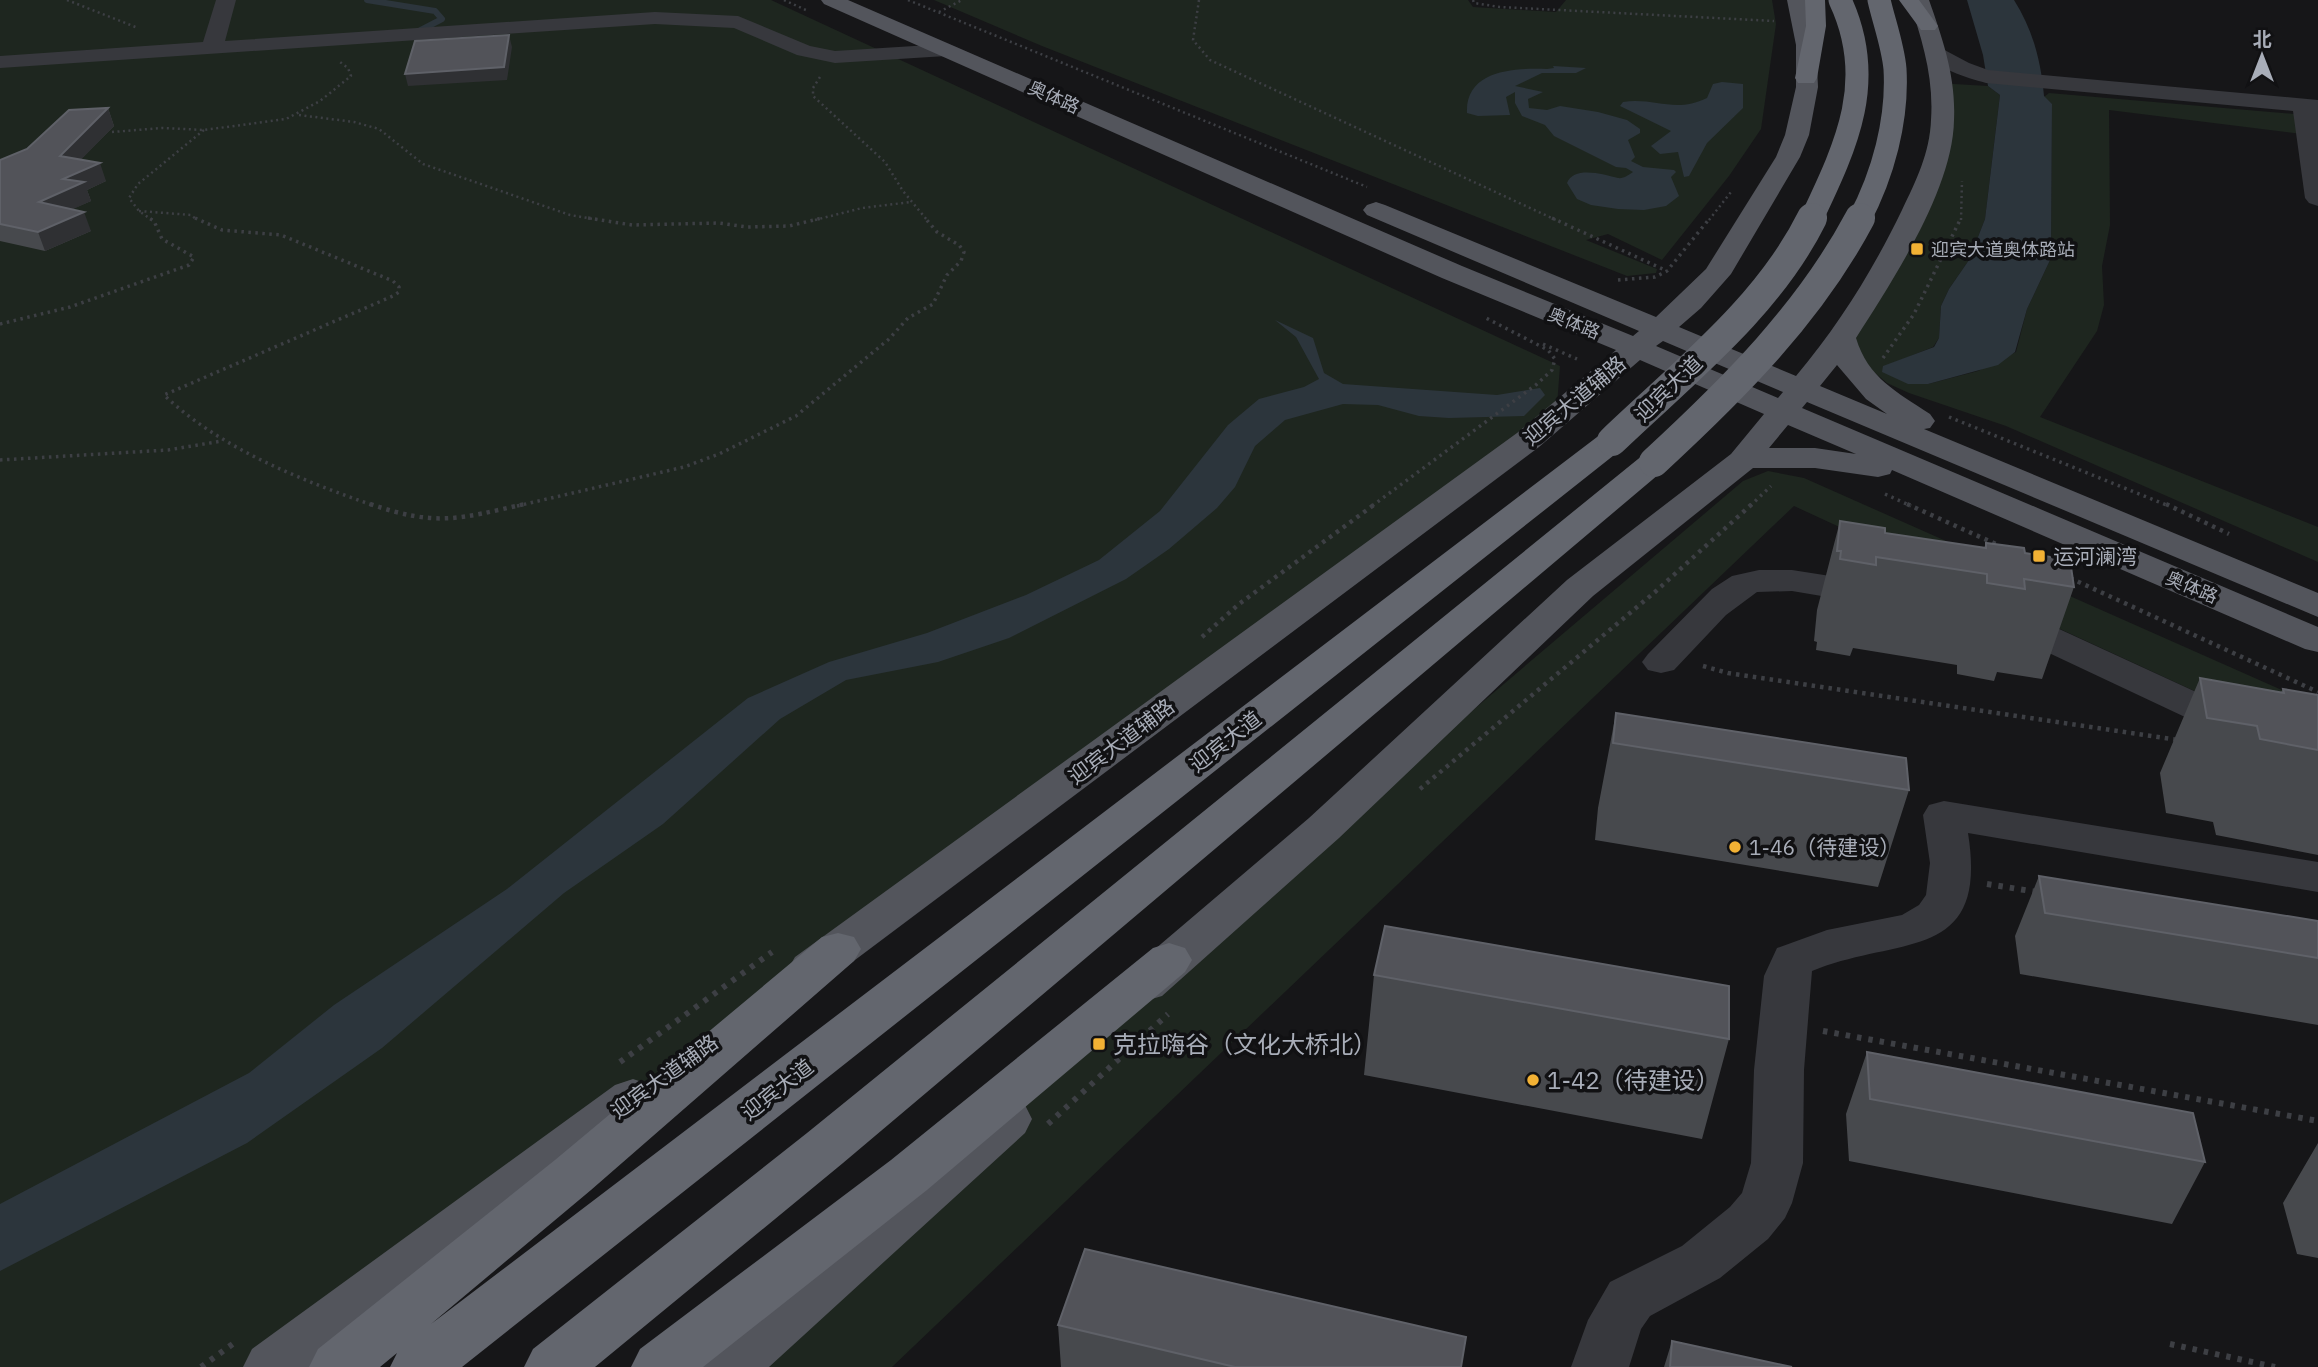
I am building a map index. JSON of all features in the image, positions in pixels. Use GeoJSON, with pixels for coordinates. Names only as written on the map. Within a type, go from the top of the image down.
{"type":"FeatureCollection","features":[{"type":"Feature","properties":{"kind":"highway"},"geometry":{"type":"LineString","coordinates":[[1807,78],[1816,26],[1815,0]]}},
{"type":"Feature","properties":{"kind":"highway","name":"迎宾大道"},"geometry":{"type":"LineString","coordinates":[[419,1367],[1612,441],[1736,323],[1796,250],[1843,153],[1854,111],[1858,64],[1848,17],[1840,0]]}},
{"type":"Feature","properties":{"kind":"highway","name":"迎宾大道"},"geometry":{"type":"LineString","coordinates":[[553,1367],[1654,462],[1756,364],[1826,279],[1860,221],[1884,163],[1896,104],[1893,47],[1879,0]]}},
{"type":"Feature","properties":{"kind":"highway"},"geometry":{"type":"LineString","coordinates":[[338,1367],[573,1175],[838,949]]}},
{"type":"Feature","properties":{"kind":"highway"},"geometry":{"type":"LineString","coordinates":[[660,1367],[909,1175],[1169,960]]}},
{"type":"Feature","properties":{"kind":"main road","name":"奥体路"},"geometry":{"type":"LineString","coordinates":[[831,0],[1442,268],[1647,339]]}},
{"type":"Feature","properties":{"kind":"main road","name":"奥体路"},"geometry":{"type":"LineString","coordinates":[[877,0],[1220,145]]}},
{"type":"Feature","properties":{"kind":"main road","name":"迎宾大道辅路"},"geometry":{"type":"LineString","coordinates":[[272,1367],[1528,440],[1691,302],[1717,274],[1788,157],[1797,135],[1807,78],[1806,45],[1785,10]]}},
{"type":"Feature","properties":{"kind":"main road"},"geometry":{"type":"LineString","coordinates":[[729,1367],[985,1140],[1169,960],[1324,828],[1580,588],[1744,458],[1842,338],[1891,261],[1928,186],[1935,166],[1943,121],[1941,94],[1923,19]]}},
{"type":"Feature","properties":{"kind":"main road","name":"奥体路"},"geometry":{"type":"LineString","coordinates":[[1360,204],[1647,339],[2052,510],[2318,606]]}},
{"type":"Feature","properties":{"kind":"main road"},"geometry":{"type":"LineString","coordinates":[[1842,338],[1847,359],[1878,393],[2052,510]]}},
{"type":"Feature","properties":{"kind":"main road"},"geometry":{"type":"LineString","coordinates":[[1744,458],[1808,457],[1869,464],[2052,510]]}},
{"type":"Feature","properties":{"kind":"main road","name":"奥体路"},"geometry":{"type":"LineString","coordinates":[[2052,510],[2318,641]]}},
{"type":"Feature","properties":{"kind":"street"},"geometry":{"type":"LineString","coordinates":[[212,48],[226,0]]}},
{"type":"Feature","properties":{"kind":"street"},"geometry":{"type":"LineString","coordinates":[[0,62],[655,18],[738,22],[804,51],[835,57],[946,50]]}},
{"type":"Feature","properties":{"kind":"street"},"geometry":{"type":"LineString","coordinates":[[1923,19],[1961,68],[1986,76],[2311,106]]}},
{"type":"Feature","properties":{"kind":"street"},"geometry":{"type":"LineString","coordinates":[[1941,94],[1953,86],[1997,82],[2311,106]]}},
{"type":"Feature","properties":{"kind":"street"},"geometry":{"type":"LineString","coordinates":[[2311,106],[2318,198]]}},
{"type":"Feature","properties":{"kind":"street"},"geometry":{"type":"LineString","coordinates":[[1665,657],[1728,594],[1744,584],[1782,581],[1908,598]]}},
{"type":"Feature","properties":{"kind":"street"},"geometry":{"type":"LineString","coordinates":[[1975,608],[1992,611],[2318,764]]}},
{"type":"Feature","properties":{"kind":"street"},"geometry":{"type":"LineString","coordinates":[[1600,1367],[1616,1320],[1630,1299],[1701,1262],[1749,1223],[1766,1203],[1777,1163],[1783,1024],[1787,976],[1793,960],[1809,951],[1833,944],[1924,925],[1938,915],[1947,902],[1952,886],[1944,815],[2318,877]]}},
{"type":"Feature","properties":{"kind":"path"},"geometry":{"type":"LineString","coordinates":[[67,0],[163,39],[163,51]]}},
{"type":"Feature","properties":{"kind":"path"},"geometry":{"type":"LineString","coordinates":[[939,13],[962,0]]}},
{"type":"Feature","properties":{"kind":"path"},"geometry":{"type":"LineString","coordinates":[[1199,0],[1192,40],[1194,47],[1210,60],[1667,271]]}},
{"type":"Feature","properties":{"kind":"path"},"geometry":{"type":"LineString","coordinates":[[1473,0],[1474,3],[1500,7],[1785,10]]}},
{"type":"Feature","properties":{"kind":"path"},"geometry":{"type":"LineString","coordinates":[[299,115],[351,76],[348,68],[326,48],[323,40]]}},
{"type":"Feature","properties":{"kind":"path"},"geometry":{"type":"LineString","coordinates":[[139,211],[191,215],[199,223],[214,229],[281,235],[393,281],[399,287],[399,292],[393,296],[164,395],[223,440],[328,487],[415,518],[442,522],[590,491],[684,467],[719,454],[796,416],[878,348],[908,318],[933,304],[947,275],[961,261],[964,253],[959,245],[937,232],[911,202],[885,162],[814,96],[815,82],[835,57]]}},
{"type":"Feature","properties":{"kind":"path"},"geometry":{"type":"LineString","coordinates":[[112,132],[162,128],[204,130],[299,115],[354,122],[379,129],[423,164],[570,215],[622,224],[665,227],[719,223],[747,227],[789,226],[862,208],[911,202]]}},
{"type":"Feature","properties":{"kind":"path"},"geometry":{"type":"LineString","coordinates":[[0,324],[69,307],[188,265],[194,257],[162,239],[154,221],[139,211],[129,198],[132,191],[204,130]]}},
{"type":"Feature","properties":{"kind":"path"},"geometry":{"type":"LineString","coordinates":[[1875,366],[1914,314],[1961,219],[1963,170]]}},
{"type":"Feature","properties":{"kind":"path"},"geometry":{"type":"LineString","coordinates":[[1611,279],[1639,280],[1667,271],[1734,187]]}},
{"type":"Feature","properties":{"kind":"path"},"geometry":{"type":"LineString","coordinates":[[1193,644],[1239,604],[1537,384],[1552,370],[1555,359],[1548,350],[1483,317]]}},
{"type":"Feature","properties":{"kind":"path"},"geometry":{"type":"LineString","coordinates":[[1943,414],[2166,504],[2241,539]]}},
{"type":"Feature","properties":{"kind":"path"},"geometry":{"type":"LineString","coordinates":[[0,460],[168,450],[223,440]]}},
{"type":"Feature","properties":{"kind":"path"},"geometry":{"type":"LineString","coordinates":[[1411,797],[1556,672],[1655,592],[1772,485],[1784,481]]}},
{"type":"Feature","properties":{"kind":"path"},"geometry":{"type":"LineString","coordinates":[[1876,490],[2000,546]]}},
{"type":"Feature","properties":{"kind":"path"},"geometry":{"type":"LineString","coordinates":[[2062,574],[2318,692]]}},
{"type":"Feature","properties":{"kind":"path"},"geometry":{"type":"LineString","coordinates":[[1665,657],[1728,673],[2184,741]]}},
{"type":"Feature","properties":{"kind":"path"},"geometry":{"type":"LineString","coordinates":[[1951,878],[2046,894]]}},
{"type":"Feature","properties":{"kind":"path"},"geometry":{"type":"LineString","coordinates":[[619,1064],[777,949]]}},
{"type":"Feature","properties":{"kind":"path"},"geometry":{"type":"LineString","coordinates":[[1039,1132],[1173,1010]]}},
{"type":"Feature","properties":{"kind":"path"},"geometry":{"type":"LineString","coordinates":[[1783,1024],[2318,1121]]}},
{"type":"Feature","properties":{"kind":"path"},"geometry":{"type":"LineString","coordinates":[[201,1367],[235,1342]]}},
{"type":"Feature","properties":{"kind":"path"},"geometry":{"type":"LineString","coordinates":[[2170,1344],[2275,1367]]}},
{"type":"Feature","properties":{"kind":"shaded area"},"geometry":{"type":"Polygon","coordinates":[[[0,0],[771,0],[1560,366],[1555,432],[293,1367],[0,1367],[0,0]]]}},
{"type":"Feature","properties":{"kind":"shaded area"},"geometry":{"type":"Polygon","coordinates":[[[934,0],[1468,0],[1473,7],[1556,12],[1566,0],[1772,0],[1776,24],[1761,129],[1729,176],[1662,260],[1608,234],[1586,240],[1657,269],[1656,273],[1627,276],[1042,46],[934,0]]]}},
{"type":"Feature","properties":{"kind":"shaded area"},"geometry":{"type":"Polygon","coordinates":[[[1967,0],[2014,0],[2035,46],[2044,96],[2052,104],[2051,258],[2027,309],[2015,352],[1998,365],[1928,384],[1908,384],[1882,372],[1883,366],[1934,347],[1939,338],[1941,306],[1969,260],[1985,219],[2000,95],[1988,86],[1983,55],[1967,0]]]}},
{"type":"Feature","properties":{"kind":"shaded area"},"geometry":{"type":"Polygon","coordinates":[[[1553,66],[1586,68],[1576,73],[1542,73],[1515,86],[1543,92],[1528,99],[1529,108],[1547,110],[1560,106],[1627,120],[1640,129],[1640,133],[1628,140],[1635,157],[1631,161],[1643,167],[1674,170],[1676,172],[1671,177],[1679,196],[1666,206],[1644,210],[1591,205],[1577,199],[1567,183],[1571,177],[1590,173],[1620,178],[1633,172],[1616,167],[1554,136],[1545,125],[1522,116],[1515,103],[1515,92],[1506,97],[1510,115],[1478,116],[1467,113],[1474,87],[1484,79],[1508,71],[1547,69],[1554,68],[1553,66]]]}},
{"type":"Feature","properties":{"kind":"shaded area"},"geometry":{"type":"Polygon","coordinates":[[[1937,83],[1988,86],[2000,95],[1985,219],[1969,260],[1941,306],[1939,338],[1933,347],[1883,367],[1928,384],[1978,371],[2016,352],[2027,309],[2051,258],[2052,104],[2044,97],[2049,93],[2318,116],[2318,136],[2109,110],[2110,225],[2102,266],[2104,305],[2097,331],[2040,417],[2318,527],[2318,562],[2006,426],[1909,393],[1887,383],[1867,366],[1849,331],[1919,207],[1937,83]]]}},
{"type":"Feature","properties":{"kind":"shaded area"},"geometry":{"type":"Polygon","coordinates":[[[1713,84],[1743,84],[1743,108],[1707,143],[1689,176],[1684,177],[1678,152],[1660,154],[1651,146],[1671,131],[1620,106],[1623,102],[1634,101],[1675,105],[1695,103],[1707,98],[1713,84]]]}},
{"type":"Feature","properties":{"kind":"shaded area"},"geometry":{"type":"Polygon","coordinates":[[[1275,320],[1313,338],[1324,373],[1343,384],[1497,395],[1540,388],[1545,395],[1524,416],[1449,418],[1419,416],[1378,405],[1343,404],[1285,420],[1255,446],[1235,487],[1217,508],[1169,549],[1126,579],[1009,638],[938,662],[846,680],[780,719],[663,824],[564,893],[382,1048],[247,1143],[0,1271],[0,1204],[249,1073],[334,1005],[507,889],[748,698],[829,662],[927,633],[1026,595],[1099,560],[1160,511],[1228,425],[1259,399],[1304,387],[1319,379],[1296,337],[1275,320]]]}},
{"type":"Feature","properties":{"kind":"shaded area"},"geometry":{"type":"Polygon","coordinates":[[[1768,471],[1804,478],[2318,706],[2318,748],[1794,506],[892,1367],[699,1367],[1743,481],[1768,471]]]}},
{"type":"Feature","properties":{"kind":"building"},"geometry":{"type":"Polygon","coordinates":[[[509,35],[504,67],[405,74],[415,41],[509,35]]]}},
{"type":"Feature","properties":{"kind":"building"},"geometry":{"type":"Polygon","coordinates":[[[108,108],[60,156],[100,163],[63,179],[84,182],[39,202],[84,212],[38,232],[0,224],[0,160],[27,149],[69,110],[108,108]]]}},
{"type":"Feature","properties":{"kind":"building"},"geometry":{"type":"Polygon","coordinates":[[[1840,521],[1885,528],[1885,533],[1986,548],[1986,543],[2024,548],[2025,553],[2070,560],[2074,587],[2024,579],[2025,589],[1987,583],[1987,574],[1876,557],[1876,565],[1840,559],[1841,551],[1837,551],[1840,521]]]}},
{"type":"Feature","properties":{"kind":"building"},"geometry":{"type":"Polygon","coordinates":[[[2200,678],[2284,693],[2283,689],[2318,695],[2318,750],[2260,739],[2257,726],[2207,718],[2200,678]]]}},
{"type":"Feature","properties":{"kind":"building"},"geometry":{"type":"Polygon","coordinates":[[[1616,713],[1906,758],[1909,790],[1613,743],[1616,713]]]}},
{"type":"Feature","properties":{"kind":"building"},"geometry":{"type":"Polygon","coordinates":[[[2039,876],[2318,921],[2318,958],[2045,913],[2039,876]]]}},
{"type":"Feature","properties":{"kind":"building"},"geometry":{"type":"Polygon","coordinates":[[[1385,926],[1729,986],[1729,1039],[1374,975],[1385,926]]]}},
{"type":"Feature","properties":{"kind":"building"},"geometry":{"type":"Polygon","coordinates":[[[1867,1052],[2193,1113],[2205,1162],[1870,1099],[1867,1052]]]}},
{"type":"Feature","properties":{"kind":"building"},"geometry":{"type":"Polygon","coordinates":[[[1085,1249],[1466,1337],[1461,1367],[1235,1367],[1058,1325],[1085,1249]]]}},
{"type":"Feature","properties":{"kind":"building"},"geometry":{"type":"Polygon","coordinates":[[[1672,1341],[1792,1367],[1670,1367],[1672,1341]]]}},
{"type":"Feature","properties":{"kind":"waterway"},"geometry":{"type":"LineString","coordinates":[[367,0],[435,11],[442,19],[417,32]]}},
{"type":"Feature","properties":{"kind":"place","name":"迎宾大道奥体路站"},"geometry":{"type":"Point","coordinates":[1917,249]}},
{"type":"Feature","properties":{"kind":"place","name":"运河澜湾"},"geometry":{"type":"Point","coordinates":[2039,556]}},
{"type":"Feature","properties":{"kind":"place","name":"1-46（待建设）"},"geometry":{"type":"Point","coordinates":[1735,847]}},
{"type":"Feature","properties":{"kind":"place","name":"克拉嗨谷（文化大桥北）"},"geometry":{"type":"Point","coordinates":[1099,1044]}},
{"type":"Feature","properties":{"kind":"place","name":"1-42（待建设）"},"geometry":{"type":"Point","coordinates":[1533,1080]}}]}
